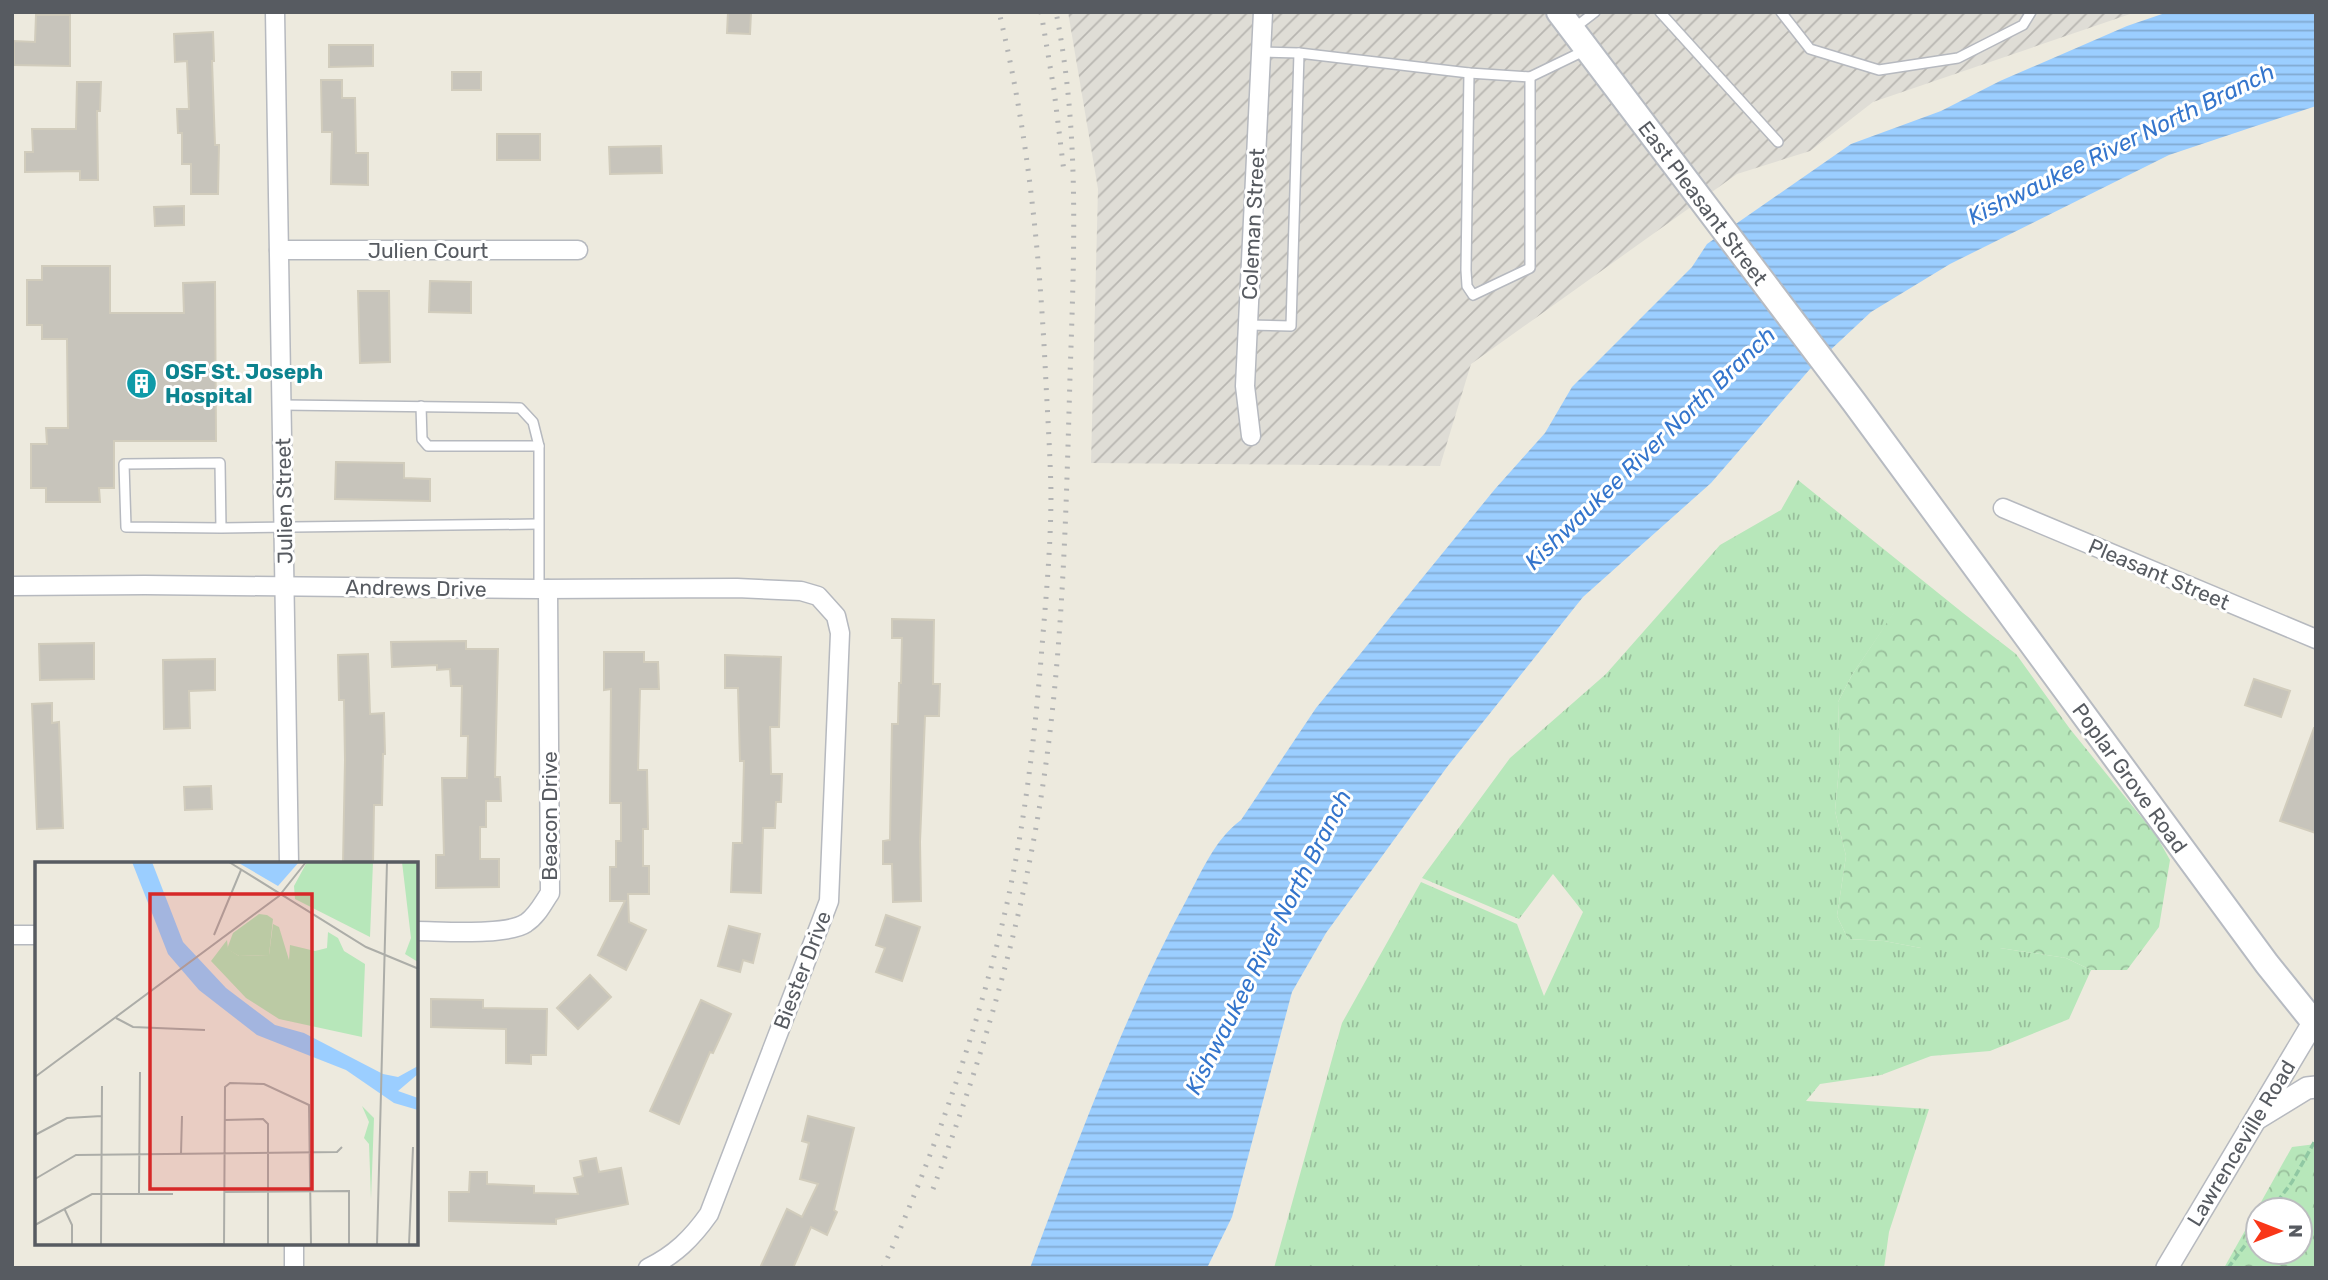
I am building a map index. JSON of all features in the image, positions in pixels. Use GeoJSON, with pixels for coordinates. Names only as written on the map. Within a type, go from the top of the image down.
{"type":"FeatureCollection","features":[{"type":"Feature","properties":{"kind":"main road","name":"East Pleasant Street"},"geometry":{"type":"LineString","coordinates":[[1565,21],[1854,402],[1946,529]]}},
{"type":"Feature","properties":{"kind":"main road","name":"Poplar Grove Road"},"geometry":{"type":"LineString","coordinates":[[1946,529],[2267,964],[2315,1022]]}},
{"type":"Feature","properties":{"kind":"street","name":"Julien Street"},"geometry":{"type":"LineString","coordinates":[[275,12],[289,862]]}},
{"type":"Feature","properties":{"kind":"street","name":"Coleman Street"},"geometry":{"type":"LineString","coordinates":[[1251,436],[1245,386],[1263,12]]}},
{"type":"Feature","properties":{"kind":"street","name":"Julien Court"},"geometry":{"type":"LineString","coordinates":[[279,250],[578,250]]}},
{"type":"Feature","properties":{"kind":"street","name":"Pleasant Street"},"geometry":{"type":"LineString","coordinates":[[2003,508],[2316,639]]}},
{"type":"Feature","properties":{"kind":"street","name":"Andrews Drive"},"geometry":{"type":"LineString","coordinates":[[12,586],[737,589],[801,591],[818,596]]}},
{"type":"Feature","properties":{"kind":"street","name":"Beacon Drive"},"geometry":{"type":"LineString","coordinates":[[418,931],[512,930],[535,916],[550,892],[544,589]]}},
{"type":"Feature","properties":{"kind":"street","name":"Biester Drive"},"geometry":{"type":"LineString","coordinates":[[648,1268],[679,1250],[696,1233],[709,1214],[829,901],[840,633],[836,616],[818,596]]}},
{"type":"Feature","properties":{"kind":"street"},"geometry":{"type":"LineString","coordinates":[[12,935],[35,935]]}},
{"type":"Feature","properties":{"kind":"street","name":"Lawrenceville Road"},"geometry":{"type":"LineString","coordinates":[[2167,1268],[2315,1022]]}},
{"type":"Feature","properties":{"kind":"street"},"geometry":{"type":"LineString","coordinates":[[2253,1121],[2307,1088],[2316,1087]]}},
{"type":"Feature","properties":{"kind":"street"},"geometry":{"type":"LineString","coordinates":[[294,1245],[295,1268]]}},
{"type":"Feature","properties":{"kind":"lane"},"geometry":{"type":"LineString","coordinates":[[1565,21],[1595,12]]}},
{"type":"Feature","properties":{"kind":"lane"},"geometry":{"type":"LineString","coordinates":[[1660,12],[1777,142]]}},
{"type":"Feature","properties":{"kind":"lane"},"geometry":{"type":"LineString","coordinates":[[1782,12],[1810,49],[1879,70],[1958,58],[2023,26],[2031,12]]}},
{"type":"Feature","properties":{"kind":"lane"},"geometry":{"type":"LineString","coordinates":[[1261,52],[1299,53],[1469,73],[1530,77],[1587,50]]}},
{"type":"Feature","properties":{"kind":"lane"},"geometry":{"type":"LineString","coordinates":[[1248,325],[1291,326],[1299,53]]}},
{"type":"Feature","properties":{"kind":"lane"},"geometry":{"type":"LineString","coordinates":[[1469,73],[1466,286],[1473,295],[1530,268],[1530,77]]}},
{"type":"Feature","properties":{"kind":"lane"},"geometry":{"type":"LineString","coordinates":[[282,405],[520,408],[533,422],[539,446],[538,524],[544,589]]}},
{"type":"Feature","properties":{"kind":"lane"},"geometry":{"type":"LineString","coordinates":[[421,406],[422,439],[428,446],[539,446]]}},
{"type":"Feature","properties":{"kind":"lane"},"geometry":{"type":"LineString","coordinates":[[221,528],[220,463],[124,464],[126,527],[221,528],[538,524]]}},
{"type":"Feature","properties":{"kind":"path"},"geometry":{"type":"LineString","coordinates":[[2282,1196],[2316,1139]]}},
{"type":"Feature","properties":{"kind":"path"},"geometry":{"type":"LineString","coordinates":[[2228,1268],[2244,1247]]}},
{"type":"Feature","properties":{"kind":"shaded area"},"geometry":{"type":"Polygon","coordinates":[[[1068,12],[2136,12],[1873,102],[1810,151],[1737,174],[1471,364],[1440,466],[1091,463],[1098,189],[1068,12]]]}},
{"type":"Feature","properties":{"kind":"green space"},"geometry":{"type":"Polygon","coordinates":[[[1798,480],[1963,613],[1894,613],[1852,675],[1838,702],[1840,758],[1835,811],[1846,856],[1837,916],[1848,939],[1884,941],[1921,948],[2000,948],[2066,958],[2091,970],[2069,1019],[1990,1051],[1931,1056],[1881,1075],[1820,1084],[1806,1101],[1929,1109],[1889,1232],[1884,1268],[1274,1268],[1342,1023],[1421,882],[1517,924],[1544,996],[1583,912],[1553,874],[1519,919],[1422,878],[1510,758],[1606,674],[1720,545],[1781,510],[1798,480]]]}},
{"type":"Feature","properties":{"kind":"green space"},"geometry":{"type":"Polygon","coordinates":[[[1894,612],[1963,613],[2016,654],[2070,729],[2156,835],[2170,860],[2159,927],[2127,970],[2091,970],[2066,958],[2000,948],[1921,948],[1884,941],[1848,939],[1837,916],[1846,856],[1835,811],[1840,758],[1838,702],[1852,675],[1894,612]]]}},
{"type":"Feature","properties":{"kind":"green space"},"geometry":{"type":"Polygon","coordinates":[[[2316,1144],[2316,1268],[2224,1268],[2244,1232],[2244,1266],[2314,1266],[2314,1196],[2264,1196],[2292,1147],[2316,1144]]]}},
{"type":"Feature","properties":{"kind":"water","name":"Kishwaukee River North Branch"},"geometry":{"type":"Polygon","coordinates":[[[2168,12],[2316,12],[2316,106],[2169,155],[1950,264],[1871,312],[1810,369],[1711,483],[1583,597],[1447,767],[1326,933],[1292,992],[1232,1217],[1207,1268],[1030,1268],[1083,1127],[1142,989],[1210,856],[1224,836],[1241,820],[1316,708],[1495,489],[1545,433],[1572,387],[1692,267],[1707,244],[1851,144],[1941,111],[2000,81],[2127,26],[2168,12]]]}},
{"type":"Feature","properties":{"kind":"building"},"geometry":{"type":"Polygon","coordinates":[[[728,12],[751,12],[750,34],[727,33],[728,12]]]}},
{"type":"Feature","properties":{"kind":"building"},"geometry":{"type":"Polygon","coordinates":[[[36,15],[70,15],[70,66],[14,65],[14,41],[35,42],[36,15]]]}},
{"type":"Feature","properties":{"kind":"building"},"geometry":{"type":"Polygon","coordinates":[[[213,32],[215,145],[219,145],[218,194],[191,194],[191,164],[182,164],[182,133],[178,133],[177,109],[189,109],[187,61],[175,62],[174,34],[213,32]]]}},
{"type":"Feature","properties":{"kind":"building"},"geometry":{"type":"Polygon","coordinates":[[[329,45],[373,45],[373,66],[329,67],[329,45]]]}},
{"type":"Feature","properties":{"kind":"building"},"geometry":{"type":"Polygon","coordinates":[[[452,72],[481,72],[481,90],[452,90],[452,72]]]}},
{"type":"Feature","properties":{"kind":"building"},"geometry":{"type":"Polygon","coordinates":[[[321,80],[342,80],[342,98],[355,98],[356,153],[368,153],[368,185],[331,184],[332,132],[322,132],[321,80]]]}},
{"type":"Feature","properties":{"kind":"building"},"geometry":{"type":"Polygon","coordinates":[[[77,82],[101,82],[100,111],[97,111],[98,180],[80,180],[80,171],[25,172],[25,152],[33,152],[32,129],[76,129],[77,82]]]}},
{"type":"Feature","properties":{"kind":"building"},"geometry":{"type":"Polygon","coordinates":[[[497,134],[540,134],[540,160],[497,160],[497,134]]]}},
{"type":"Feature","properties":{"kind":"building"},"geometry":{"type":"Polygon","coordinates":[[[661,146],[662,173],[610,174],[609,147],[661,146]]]}},
{"type":"Feature","properties":{"kind":"building"},"geometry":{"type":"Polygon","coordinates":[[[184,206],[184,225],[155,226],[154,207],[184,206]]]}},
{"type":"Feature","properties":{"kind":"building","name":"OSF St. Joseph Hospital"},"geometry":{"type":"Polygon","coordinates":[[[42,266],[110,266],[110,313],[184,313],[183,283],[215,282],[216,441],[114,441],[114,488],[99,488],[100,502],[46,502],[46,488],[31,488],[31,444],[47,444],[46,428],[68,428],[67,339],[42,339],[42,325],[27,325],[27,280],[42,280],[42,266]]]}},
{"type":"Feature","properties":{"kind":"building"},"geometry":{"type":"Polygon","coordinates":[[[430,281],[471,282],[471,313],[429,312],[430,281]]]}},
{"type":"Feature","properties":{"kind":"building"},"geometry":{"type":"Polygon","coordinates":[[[358,291],[389,291],[390,362],[360,363],[358,291]]]}},
{"type":"Feature","properties":{"kind":"building"},"geometry":{"type":"Polygon","coordinates":[[[336,462],[404,463],[404,478],[430,479],[430,501],[335,499],[336,462]]]}},
{"type":"Feature","properties":{"kind":"building"},"geometry":{"type":"Polygon","coordinates":[[[892,619],[934,620],[933,684],[940,684],[939,716],[925,716],[920,842],[921,901],[893,902],[892,864],[883,864],[883,841],[890,840],[892,724],[898,724],[901,683],[902,638],[892,638],[892,619]]]}},
{"type":"Feature","properties":{"kind":"building"},"geometry":{"type":"Polygon","coordinates":[[[466,641],[466,649],[498,649],[495,777],[500,777],[501,801],[486,801],[486,827],[480,827],[480,859],[499,859],[499,887],[436,888],[436,855],[444,855],[442,778],[467,778],[468,736],[461,736],[462,686],[451,686],[450,669],[437,670],[437,665],[392,667],[391,642],[466,641]]]}},
{"type":"Feature","properties":{"kind":"building"},"geometry":{"type":"Polygon","coordinates":[[[94,643],[94,679],[40,680],[39,644],[94,643]]]}},
{"type":"Feature","properties":{"kind":"building"},"geometry":{"type":"Polygon","coordinates":[[[604,652],[644,652],[644,662],[658,662],[659,689],[640,689],[638,770],[647,770],[648,829],[643,829],[643,866],[649,866],[649,894],[628,894],[629,922],[646,930],[626,970],[598,955],[625,901],[610,901],[610,867],[616,867],[616,841],[621,841],[621,803],[610,803],[611,689],[604,690],[604,652]]]}},
{"type":"Feature","properties":{"kind":"building"},"geometry":{"type":"Polygon","coordinates":[[[368,654],[370,714],[384,713],[382,805],[374,805],[373,862],[343,862],[344,700],[339,700],[338,655],[368,654]]]}},
{"type":"Feature","properties":{"kind":"building"},"geometry":{"type":"Polygon","coordinates":[[[725,655],[781,657],[779,727],[770,727],[771,774],[782,774],[781,802],[776,802],[775,828],[763,828],[761,893],[731,892],[733,843],[742,843],[744,761],[740,761],[738,688],[725,688],[725,655]]]}},
{"type":"Feature","properties":{"kind":"building"},"geometry":{"type":"Polygon","coordinates":[[[215,659],[215,690],[189,691],[190,728],[164,729],[163,660],[215,659]]]}},
{"type":"Feature","properties":{"kind":"building"},"geometry":{"type":"Polygon","coordinates":[[[2254,679],[2290,691],[2281,717],[2245,705],[2254,679]]]}},
{"type":"Feature","properties":{"kind":"building"},"geometry":{"type":"Polygon","coordinates":[[[52,703],[52,723],[59,722],[63,828],[37,829],[32,704],[52,703]]]}},
{"type":"Feature","properties":{"kind":"building"},"geometry":{"type":"Polygon","coordinates":[[[2316,728],[2316,833],[2280,821],[2316,728]]]}},
{"type":"Feature","properties":{"kind":"building"},"geometry":{"type":"Polygon","coordinates":[[[211,786],[212,809],[185,810],[184,787],[211,786]]]}},
{"type":"Feature","properties":{"kind":"building"},"geometry":{"type":"Polygon","coordinates":[[[886,915],[920,927],[902,981],[876,972],[885,948],[876,945],[886,915]]]}},
{"type":"Feature","properties":{"kind":"building"},"geometry":{"type":"Polygon","coordinates":[[[729,926],[760,934],[753,963],[743,960],[740,972],[718,966],[729,926]]]}},
{"type":"Feature","properties":{"kind":"building"},"geometry":{"type":"Polygon","coordinates":[[[590,975],[611,997],[578,1029],[557,1008],[590,975]]]}},
{"type":"Feature","properties":{"kind":"building"},"geometry":{"type":"Polygon","coordinates":[[[431,999],[483,1000],[483,1008],[547,1009],[546,1055],[531,1055],[531,1064],[506,1063],[506,1029],[431,1027],[431,999]]]}},
{"type":"Feature","properties":{"kind":"building"},"geometry":{"type":"Polygon","coordinates":[[[701,1000],[731,1014],[713,1053],[710,1052],[679,1124],[650,1111],[701,1000]]]}},
{"type":"Feature","properties":{"kind":"building"},"geometry":{"type":"Polygon","coordinates":[[[808,1116],[854,1128],[834,1210],[837,1212],[827,1235],[811,1227],[793,1268],[760,1268],[787,1209],[802,1217],[818,1184],[800,1179],[809,1143],[802,1141],[808,1116]]]}},
{"type":"Feature","properties":{"kind":"building"},"geometry":{"type":"Polygon","coordinates":[[[596,1158],[599,1172],[621,1168],[628,1204],[556,1219],[556,1224],[449,1221],[449,1192],[469,1192],[470,1172],[487,1172],[487,1184],[534,1186],[534,1193],[578,1194],[574,1178],[583,1176],[580,1161],[596,1158]]]}},
{"type":"Feature","properties":{"kind":"railway"},"geometry":{"type":"LineString","coordinates":[[883,1268],[937,1136],[995,954],[1019,840],[1037,703],[1051,510],[1045,363],[1030,187],[1017,99],[999,12]]}},
{"type":"Feature","properties":{"kind":"railway"},"geometry":{"type":"LineString","coordinates":[[1041,12],[1064,172]]}},
{"type":"Feature","properties":{"kind":"railway"},"geometry":{"type":"LineString","coordinates":[[933,1189],[968,1092],[1011,943],[1042,791],[1055,688],[1065,533],[1074,240],[1069,103],[1056,12]]}},
{"type":"Feature","properties":{"kind":"place","name":"OSF St. Joseph Hospital"},"geometry":{"type":"Point","coordinates":[142,383]}}]}
